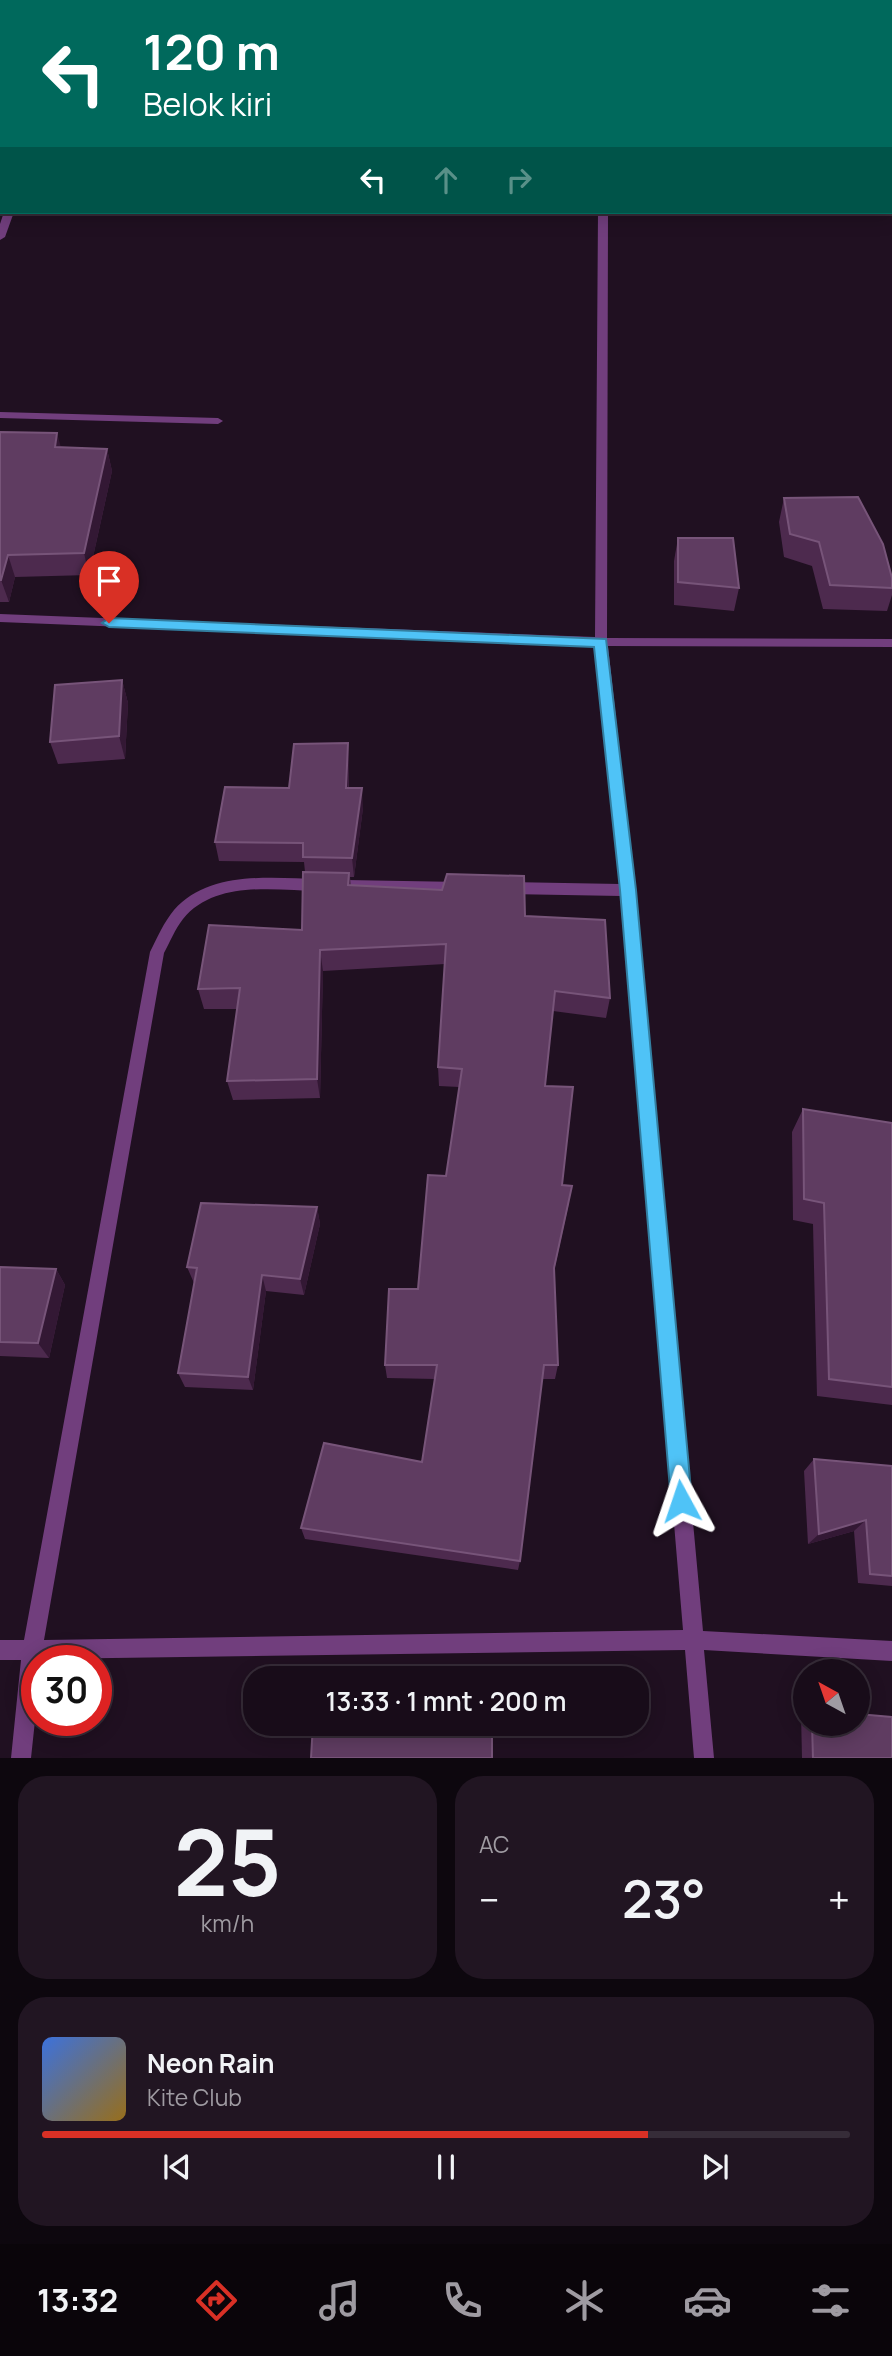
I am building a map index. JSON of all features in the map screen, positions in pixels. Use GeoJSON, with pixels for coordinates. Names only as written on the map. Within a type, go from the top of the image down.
{"type":"FeatureCollection","features":[{"type":"Feature","properties":{"kind":"street"},"geometry":{"type":"LineString","coordinates":[[0,237],[8,214]]}},
{"type":"Feature","properties":{"kind":"street"},"geometry":{"type":"LineString","coordinates":[[603,214],[601,642],[628,890],[704,1758]]}},
{"type":"Feature","properties":{"kind":"street"},"geometry":{"type":"LineString","coordinates":[[0,415],[218,421]]}},
{"type":"Feature","properties":{"kind":"street"},"geometry":{"type":"LineString","coordinates":[[0,618],[601,642],[892,643]]}},
{"type":"Feature","properties":{"kind":"street"},"geometry":{"type":"LineString","coordinates":[[33,1645],[158,952],[182,910],[215,890],[257,884],[628,890]]}},
{"type":"Feature","properties":{"kind":"street"},"geometry":{"type":"LineString","coordinates":[[112,1649],[693,1640],[892,1651]]}},
{"type":"Feature","properties":{"kind":"street"},"geometry":{"type":"LineString","coordinates":[[0,1650],[21,1650]]}},
{"type":"Feature","properties":{"kind":"street"},"geometry":{"type":"LineString","coordinates":[[21,1758],[23,1736]]}},
{"type":"Feature","properties":{"kind":"building"},"geometry":{"type":"Polygon","coordinates":[[[0,432],[57,433],[55,447],[107,449],[84,553],[8,555],[1,580],[0,580],[0,432]]]}},
{"type":"Feature","properties":{"kind":"building"},"geometry":{"type":"Polygon","coordinates":[[[858,497],[883,544],[892,588],[830,585],[819,542],[790,534],[784,498],[858,497]]]}},
{"type":"Feature","properties":{"kind":"building"},"geometry":{"type":"Polygon","coordinates":[[[678,538],[733,538],[739,588],[678,582],[678,538]]]}},
{"type":"Feature","properties":{"kind":"building"},"geometry":{"type":"Polygon","coordinates":[[[122,680],[119,736],[50,742],[55,685],[122,680]]]}},
{"type":"Feature","properties":{"kind":"building"},"geometry":{"type":"Polygon","coordinates":[[[348,743],[346,788],[362,788],[352,858],[303,857],[303,843],[215,842],[225,787],[289,788],[294,744],[348,743]]]}},
{"type":"Feature","properties":{"kind":"building"},"geometry":{"type":"Polygon","coordinates":[[[303,872],[349,873],[348,885],[442,890],[447,874],[524,876],[525,916],[605,920],[610,998],[555,991],[545,1086],[573,1087],[562,1185],[572,1186],[554,1268],[558,1365],[544,1365],[520,1561],[301,1528],[324,1443],[422,1462],[437,1365],[385,1365],[389,1289],[418,1289],[428,1175],[446,1176],[462,1069],[438,1067],[446,944],[320,950],[317,1079],[227,1081],[240,988],[198,989],[209,925],[302,930],[303,872]]]}},
{"type":"Feature","properties":{"kind":"building"},"geometry":{"type":"Polygon","coordinates":[[[803,1109],[892,1123],[892,1387],[829,1379],[824,1203],[804,1199],[803,1109]]]}},
{"type":"Feature","properties":{"kind":"building"},"geometry":{"type":"Polygon","coordinates":[[[201,1203],[317,1207],[300,1279],[262,1275],[248,1377],[178,1373],[197,1268],[187,1267],[201,1203]]]}},
{"type":"Feature","properties":{"kind":"building"},"geometry":{"type":"Polygon","coordinates":[[[0,1267],[56,1269],[38,1343],[0,1342],[0,1267]]]}},
{"type":"Feature","properties":{"kind":"building"},"geometry":{"type":"Polygon","coordinates":[[[814,1459],[892,1466],[892,1576],[870,1574],[866,1520],[819,1534],[814,1459]]]}},
{"type":"Feature","properties":{"kind":"building"},"geometry":{"type":"Polygon","coordinates":[[[870,1715],[892,1717],[892,1758],[813,1758],[812,1736],[870,1736],[870,1715]]]}},
{"type":"Feature","properties":{"kind":"building"},"geometry":{"type":"Polygon","coordinates":[[[312,1736],[492,1736],[492,1758],[311,1758],[312,1736]]]}},
{"type":"Feature","properties":{"kind":"route"},"geometry":{"type":"LineString","coordinates":[[109,623],[601,642],[628,890],[681,1501]]}}]}
